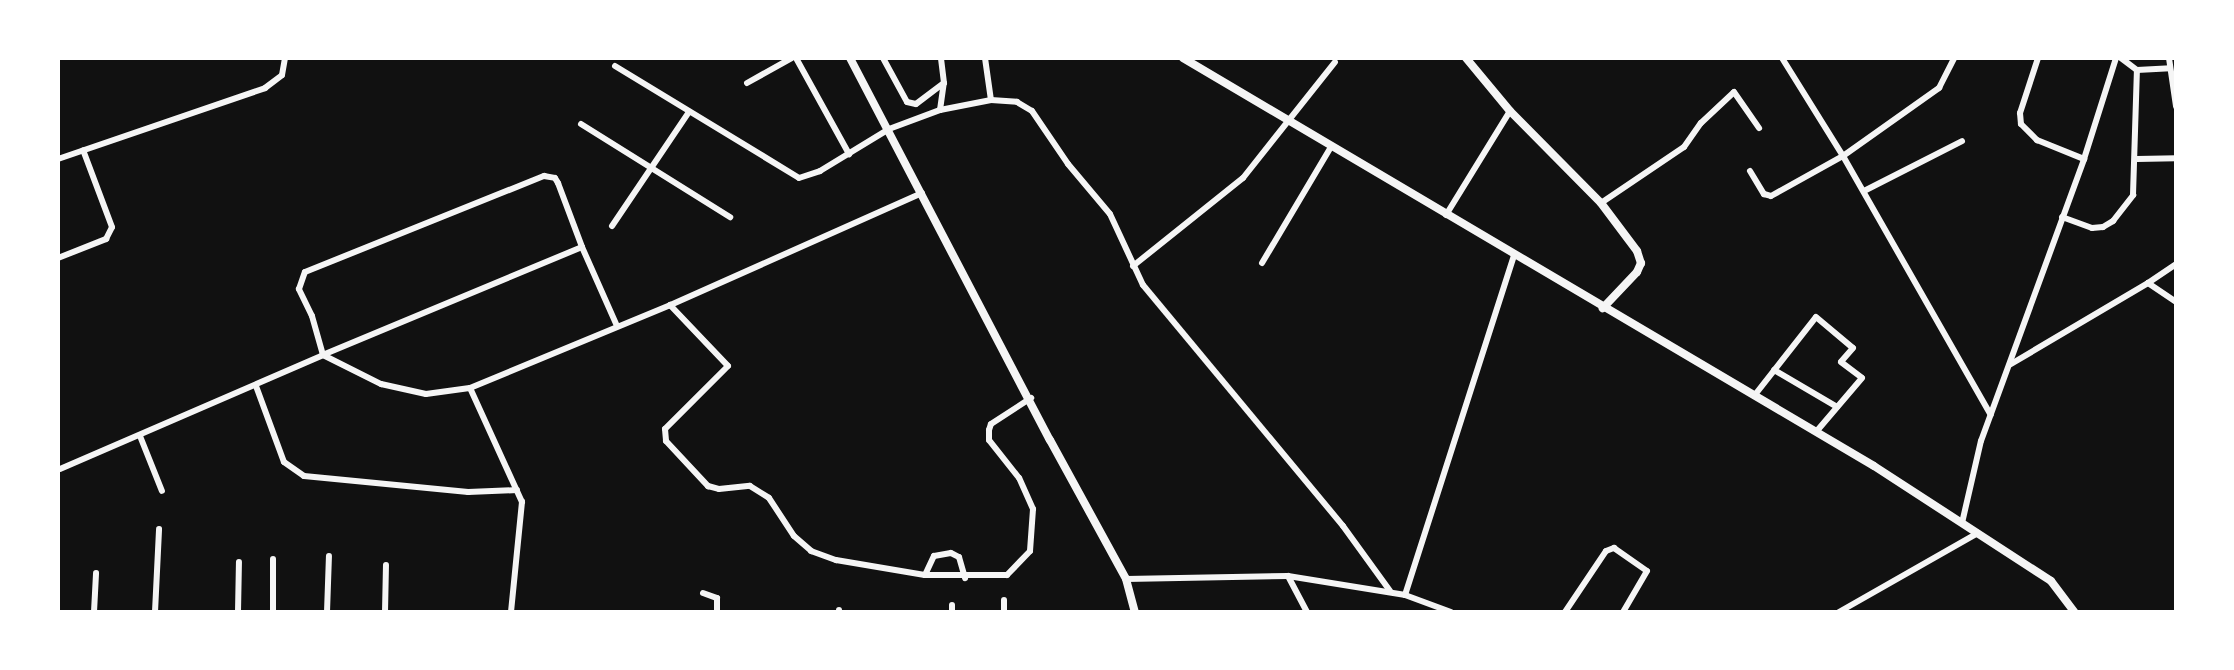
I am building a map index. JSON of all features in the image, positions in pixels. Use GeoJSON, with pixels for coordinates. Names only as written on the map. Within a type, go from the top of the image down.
{"type":"FeatureCollection","features":[{"type":"Feature","properties":{"kind":"street"},"geometry":{"type":"LineString","coordinates":[[58,159],[265,88],[282,75],[285,58]]}},
{"type":"Feature","properties":{"kind":"street"},"geometry":{"type":"LineString","coordinates":[[747,83],[794,58],[849,154]]}},
{"type":"Feature","properties":{"kind":"street"},"geometry":{"type":"LineString","coordinates":[[850,58],[1126,579],[1135,612]]}},
{"type":"Feature","properties":{"kind":"street"},"geometry":{"type":"LineString","coordinates":[[883,58],[907,102],[916,104],[944,83]]}},
{"type":"Feature","properties":{"kind":"street"},"geometry":{"type":"LineString","coordinates":[[940,110],[944,83],[941,58]]}},
{"type":"Feature","properties":{"kind":"street"},"geometry":{"type":"LineString","coordinates":[[985,58],[991,100]]}},
{"type":"Feature","properties":{"kind":"street"},"geometry":{"type":"LineString","coordinates":[[1183,58],[1816,432],[2051,581],[2074,612]]}},
{"type":"Feature","properties":{"kind":"street"},"geometry":{"type":"LineString","coordinates":[[1466,58],[1510,111],[1601,203],[1631,241],[1641,263],[1603,308]]}},
{"type":"Feature","properties":{"kind":"street"},"geometry":{"type":"LineString","coordinates":[[1782,58],[1864,191],[1991,415]]}},
{"type":"Feature","properties":{"kind":"street"},"geometry":{"type":"LineString","coordinates":[[1750,171],[1764,194],[1771,196],[1843,156],[1939,88],[1954,58]]}},
{"type":"Feature","properties":{"kind":"street"},"geometry":{"type":"LineString","coordinates":[[2038,58],[2020,113],[2021,124],[2037,140],[2084,159]]}},
{"type":"Feature","properties":{"kind":"street"},"geometry":{"type":"LineString","coordinates":[[1962,523],[1979,448],[2119,58],[2137,70],[2170,68]]}},
{"type":"Feature","properties":{"kind":"street"},"geometry":{"type":"LineString","coordinates":[[2169,58],[2176,106]]}},
{"type":"Feature","properties":{"kind":"street"},"geometry":{"type":"LineString","coordinates":[[1133,266],[1243,178],[1335,62]]}},
{"type":"Feature","properties":{"kind":"street"},"geometry":{"type":"LineString","coordinates":[[615,66],[799,178],[820,171],[889,129],[940,110],[991,100],[1017,102],[1032,111],[1068,164],[1110,214],[1143,285],[1343,526],[1390,591]]}},
{"type":"Feature","properties":{"kind":"street"},"geometry":{"type":"LineString","coordinates":[[2062,217],[2092,228],[2113,221],[2133,195],[2137,159],[2137,70]]}},
{"type":"Feature","properties":{"kind":"street"},"geometry":{"type":"LineString","coordinates":[[1601,203],[1684,147],[1701,123],[1734,92],[1759,128]]}},
{"type":"Feature","properties":{"kind":"street"},"geometry":{"type":"LineString","coordinates":[[1446,215],[1510,111]]}},
{"type":"Feature","properties":{"kind":"street"},"geometry":{"type":"LineString","coordinates":[[612,226],[689,112]]}},
{"type":"Feature","properties":{"kind":"street"},"geometry":{"type":"LineString","coordinates":[[581,124],[730,217]]}},
{"type":"Feature","properties":{"kind":"street"},"geometry":{"type":"LineString","coordinates":[[1864,191],[1962,141]]}},
{"type":"Feature","properties":{"kind":"street"},"geometry":{"type":"LineString","coordinates":[[1262,263],[1331,147]]}},
{"type":"Feature","properties":{"kind":"street"},"geometry":{"type":"LineString","coordinates":[[58,258],[110,235],[112,227],[83,150]]}},
{"type":"Feature","properties":{"kind":"street"},"geometry":{"type":"LineString","coordinates":[[2137,159],[2176,158]]}},
{"type":"Feature","properties":{"kind":"street"},"geometry":{"type":"LineString","coordinates":[[617,326],[558,183],[555,178],[544,176],[305,272],[299,289],[312,316],[323,355],[381,384],[426,394],[470,388],[670,305],[923,193]]}},
{"type":"Feature","properties":{"kind":"street"},"geometry":{"type":"LineString","coordinates":[[60,469],[582,247]]}},
{"type":"Feature","properties":{"kind":"street"},"geometry":{"type":"LineString","coordinates":[[1405,595],[1514,256]]}},
{"type":"Feature","properties":{"kind":"street"},"geometry":{"type":"LineString","coordinates":[[2010,365],[2176,264]]}},
{"type":"Feature","properties":{"kind":"street"},"geometry":{"type":"LineString","coordinates":[[2148,283],[2176,302]]}},
{"type":"Feature","properties":{"kind":"street"},"geometry":{"type":"LineString","coordinates":[[670,305],[728,366],[665,429],[666,441],[695,476],[708,486],[719,489],[750,486],[769,498],[794,536],[811,551],[836,560],[925,575],[965,578],[1007,575],[1030,551],[1033,509],[1019,478],[989,440],[989,430],[991,424],[1031,398]]}},
{"type":"Feature","properties":{"kind":"street"},"geometry":{"type":"LineString","coordinates":[[1754,396],[1816,317],[1853,348],[1841,362],[1862,378],[1816,432]]}},
{"type":"Feature","properties":{"kind":"street"},"geometry":{"type":"LineString","coordinates":[[1774,370],[1837,407]]}},
{"type":"Feature","properties":{"kind":"street"},"geometry":{"type":"LineString","coordinates":[[256,386],[284,462],[304,476],[468,492],[517,490]]}},
{"type":"Feature","properties":{"kind":"street"},"geometry":{"type":"LineString","coordinates":[[470,388],[522,502],[511,612]]}},
{"type":"Feature","properties":{"kind":"street"},"geometry":{"type":"LineString","coordinates":[[140,436],[162,491]]}},
{"type":"Feature","properties":{"kind":"street"},"geometry":{"type":"LineString","coordinates":[[155,612],[159,529]]}},
{"type":"Feature","properties":{"kind":"street"},"geometry":{"type":"LineString","coordinates":[[1839,612],[1978,533]]}},
{"type":"Feature","properties":{"kind":"street"},"geometry":{"type":"LineString","coordinates":[[1565,612],[1606,551],[1614,548],[1647,571],[1623,612]]}},
{"type":"Feature","properties":{"kind":"street"},"geometry":{"type":"LineString","coordinates":[[925,575],[934,556],[951,553],[959,557],[965,569],[965,578]]}},
{"type":"Feature","properties":{"kind":"street"},"geometry":{"type":"LineString","coordinates":[[327,612],[329,556]]}},
{"type":"Feature","properties":{"kind":"street"},"geometry":{"type":"LineString","coordinates":[[273,559],[273,612]]}},
{"type":"Feature","properties":{"kind":"street"},"geometry":{"type":"LineString","coordinates":[[238,612],[239,562]]}},
{"type":"Feature","properties":{"kind":"street"},"geometry":{"type":"LineString","coordinates":[[385,612],[386,565]]}},
{"type":"Feature","properties":{"kind":"street"},"geometry":{"type":"LineString","coordinates":[[94,612],[96,573]]}},
{"type":"Feature","properties":{"kind":"street"},"geometry":{"type":"LineString","coordinates":[[1126,579],[1288,576],[1390,591],[1451,612]]}},
{"type":"Feature","properties":{"kind":"street"},"geometry":{"type":"LineString","coordinates":[[1288,576],[1307,612]]}},
{"type":"Feature","properties":{"kind":"street"},"geometry":{"type":"LineString","coordinates":[[703,593],[717,598],[717,612]]}},
{"type":"Feature","properties":{"kind":"street"},"geometry":{"type":"LineString","coordinates":[[1004,600],[1004,612]]}}]}
